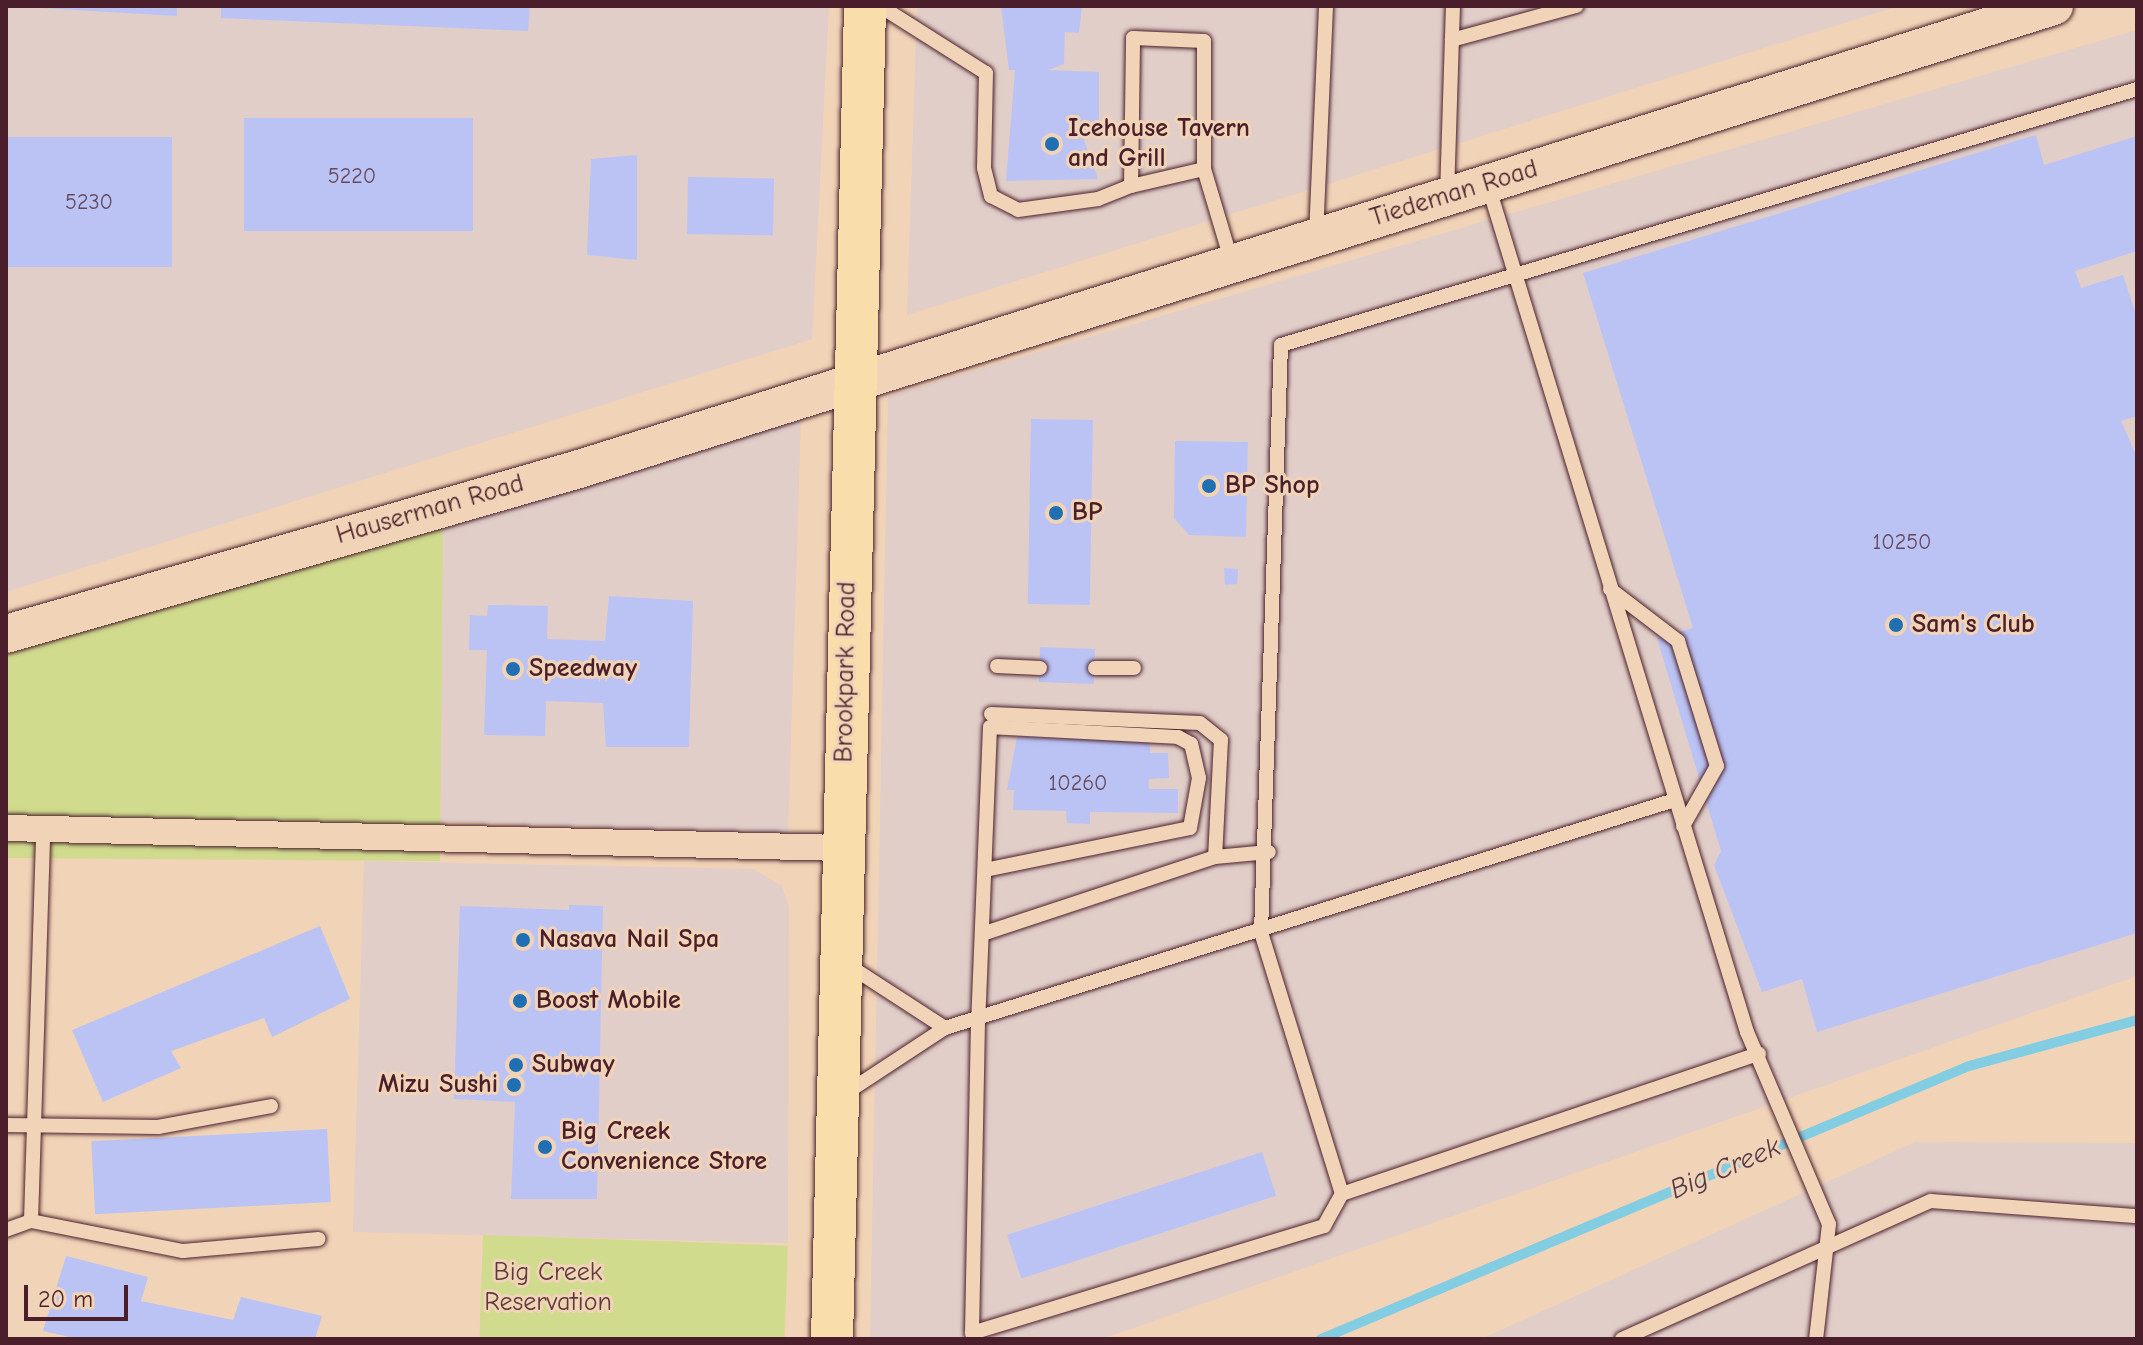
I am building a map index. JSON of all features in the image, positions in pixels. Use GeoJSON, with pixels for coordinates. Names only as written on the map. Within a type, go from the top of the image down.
{"type":"FeatureCollection","features":[{"type":"Feature","properties":{"kind":"main road","name":"Brookpark Road"},"geometry":{"type":"LineString","coordinates":[[832,1339],[853,381],[865,6]]}},
{"type":"Feature","properties":{"kind":"main road","name":"Tiedeman Road"},"geometry":{"type":"LineString","coordinates":[[853,381],[2054,6]]}},
{"type":"Feature","properties":{"kind":"main road","name":"Hauserman Road"},"geometry":{"type":"LineString","coordinates":[[6,634],[853,381]]}},
{"type":"Feature","properties":{"kind":"street"},"geometry":{"type":"LineString","coordinates":[[6,828],[842,848]]}},
{"type":"Feature","properties":{"kind":"lane"},"geometry":{"type":"LineString","coordinates":[[880,6],[986,73],[984,168],[991,196],[1003,208],[1098,199],[1131,186],[1204,169]]}},
{"type":"Feature","properties":{"kind":"lane"},"geometry":{"type":"LineString","coordinates":[[1316,237],[1326,6]]}},
{"type":"Feature","properties":{"kind":"lane"},"geometry":{"type":"LineString","coordinates":[[1447,196],[1453,6]]}},
{"type":"Feature","properties":{"kind":"lane"},"geometry":{"type":"LineString","coordinates":[[1452,40],[1522,13],[1576,6]]}},
{"type":"Feature","properties":{"kind":"lane"},"geometry":{"type":"LineString","coordinates":[[1131,186],[1133,38],[1204,41],[1204,169],[1232,263]]}},
{"type":"Feature","properties":{"kind":"lane"},"geometry":{"type":"LineString","coordinates":[[1342,1194],[1261,932],[1269,852],[1281,345],[1513,271],[2137,89]]}},
{"type":"Feature","properties":{"kind":"lane"},"geometry":{"type":"LineString","coordinates":[[1488,184],[1683,826],[1763,1060],[1817,1190],[1830,1250],[1816,1339]]}},
{"type":"Feature","properties":{"kind":"lane"},"geometry":{"type":"LineString","coordinates":[[1610,589],[1678,641],[1713,752],[1717,766],[1683,826]]}},
{"type":"Feature","properties":{"kind":"lane"},"geometry":{"type":"LineString","coordinates":[[997,666],[1040,668]]}},
{"type":"Feature","properties":{"kind":"lane"},"geometry":{"type":"LineString","coordinates":[[1095,668],[1134,668]]}},
{"type":"Feature","properties":{"kind":"lane"},"geometry":{"type":"LineString","coordinates":[[991,721],[1200,723],[1221,740],[1215,857]]}},
{"type":"Feature","properties":{"kind":"lane"},"geometry":{"type":"LineString","coordinates":[[991,721],[978,1021],[972,1333],[1324,1226],[1342,1194],[1763,1060]]}},
{"type":"Feature","properties":{"kind":"lane"},"geometry":{"type":"LineString","coordinates":[[985,870],[1190,828],[1199,778],[1191,744],[1178,737],[991,721]]}},
{"type":"Feature","properties":{"kind":"lane"},"geometry":{"type":"LineString","coordinates":[[837,1100],[945,1028],[978,1021],[1675,800]]}},
{"type":"Feature","properties":{"kind":"lane"},"geometry":{"type":"LineString","coordinates":[[31,1221],[43,829]]}},
{"type":"Feature","properties":{"kind":"lane"},"geometry":{"type":"LineString","coordinates":[[982,934],[1215,857],[1269,852]]}},
{"type":"Feature","properties":{"kind":"lane"},"geometry":{"type":"LineString","coordinates":[[840,960],[945,1028]]}},
{"type":"Feature","properties":{"kind":"lane"},"geometry":{"type":"LineString","coordinates":[[6,1125],[158,1127],[271,1106]]}},
{"type":"Feature","properties":{"kind":"lane"},"geometry":{"type":"LineString","coordinates":[[1622,1339],[1830,1250],[1931,1201],[2137,1216]]}},
{"type":"Feature","properties":{"kind":"lane"},"geometry":{"type":"LineString","coordinates":[[6,1230],[31,1221],[183,1251],[318,1239]]}},
{"type":"Feature","properties":{"kind":"shaded area"},"geometry":{"type":"Polygon","coordinates":[[[6,6],[829,6],[812,339],[6,592],[6,6]]]}},
{"type":"Feature","properties":{"kind":"shaded area"},"geometry":{"type":"Polygon","coordinates":[[[917,6],[1899,6],[907,315],[917,6]]]}},
{"type":"Feature","properties":{"kind":"shaded area"},"geometry":{"type":"Polygon","coordinates":[[[2137,30],[2137,976],[1102,1339],[870,1339],[888,396],[2137,30]]]}},
{"type":"Feature","properties":{"kind":"shaded area"},"geometry":{"type":"Polygon","coordinates":[[[801,419],[788,833],[437,821],[443,523],[801,419]]]}},
{"type":"Feature","properties":{"kind":"shaded area"},"geometry":{"type":"Polygon","coordinates":[[[364,861],[753,869],[782,886],[789,907],[788,1243],[353,1232],[364,861]]]}},
{"type":"Feature","properties":{"kind":"shaded area"},"geometry":{"type":"Polygon","coordinates":[[[1915,1142],[2137,1143],[2137,1339],[1481,1339],[1915,1142]]]}},
{"type":"Feature","properties":{"kind":"green space"},"geometry":{"type":"Polygon","coordinates":[[[443,523],[440,861],[6,858],[6,654],[443,523]]]}},
{"type":"Feature","properties":{"kind":"green space","name":"Big Creek Reservation"},"geometry":{"type":"Polygon","coordinates":[[[483,1235],[788,1246],[785,1339],[479,1339],[483,1235]]]}},
{"type":"Feature","properties":{"kind":"building"},"geometry":{"type":"Polygon","coordinates":[[[7,6],[177,6],[177,16],[7,6]]]}},
{"type":"Feature","properties":{"kind":"building"},"geometry":{"type":"Polygon","coordinates":[[[221,6],[530,6],[528,31],[221,18],[221,6]]]}},
{"type":"Feature","properties":{"kind":"building"},"geometry":{"type":"Polygon","coordinates":[[[1001,6],[1082,6],[1079,33],[1065,32],[1064,64],[1048,70],[1099,72],[1099,132],[1082,134],[1098,179],[1006,181],[1015,70],[1009,70],[1001,6]]]}},
{"type":"Feature","properties":{"kind":"building"},"geometry":{"type":"Polygon","coordinates":[[[244,118],[473,118],[473,231],[244,231],[244,118]]]}},
{"type":"Feature","properties":{"kind":"building"},"geometry":{"type":"Polygon","coordinates":[[[2036,135],[2044,165],[2137,136],[2137,251],[2075,271],[2081,288],[2123,275],[2137,318],[2137,416],[2121,421],[2137,457],[2137,933],[1817,1032],[1802,979],[1762,992],[1714,865],[1721,851],[1657,638],[1693,628],[1583,273],[2036,135]]]}},
{"type":"Feature","properties":{"kind":"building"},"geometry":{"type":"Polygon","coordinates":[[[6,137],[172,137],[172,267],[6,267],[6,137]]]}},
{"type":"Feature","properties":{"kind":"building"},"geometry":{"type":"Polygon","coordinates":[[[637,155],[637,260],[587,255],[591,159],[637,155]]]}},
{"type":"Feature","properties":{"kind":"building"},"geometry":{"type":"Polygon","coordinates":[[[688,177],[774,179],[773,235],[687,234],[688,177]]]}},
{"type":"Feature","properties":{"kind":"building"},"geometry":{"type":"Polygon","coordinates":[[[1031,419],[1093,420],[1090,605],[1028,604],[1031,419]]]}},
{"type":"Feature","properties":{"kind":"building"},"geometry":{"type":"Polygon","coordinates":[[[1175,441],[1248,442],[1246,537],[1189,535],[1174,518],[1175,441]]]}},
{"type":"Feature","properties":{"kind":"building"},"geometry":{"type":"Polygon","coordinates":[[[1224,568],[1238,569],[1237,584],[1225,585],[1224,568]]]}},
{"type":"Feature","properties":{"kind":"building"},"geometry":{"type":"Polygon","coordinates":[[[609,596],[693,601],[689,747],[606,747],[603,703],[546,701],[545,736],[484,735],[487,650],[469,650],[470,615],[487,616],[488,605],[548,606],[547,639],[605,641],[609,596]]]}},
{"type":"Feature","properties":{"kind":"building"},"geometry":{"type":"Polygon","coordinates":[[[1040,647],[1095,649],[1094,684],[1039,682],[1040,647]]]}},
{"type":"Feature","properties":{"kind":"building"},"geometry":{"type":"Polygon","coordinates":[[[1017,737],[1150,741],[1150,753],[1168,753],[1169,778],[1149,779],[1149,789],[1178,789],[1178,813],[1090,812],[1090,824],[1067,823],[1066,811],[1013,810],[1014,790],[1007,790],[1017,737]]]}},
{"type":"Feature","properties":{"kind":"building"},"geometry":{"type":"Polygon","coordinates":[[[569,905],[603,906],[597,1199],[511,1199],[515,1102],[454,1099],[460,906],[569,910],[569,905]]]}},
{"type":"Feature","properties":{"kind":"building"},"geometry":{"type":"Polygon","coordinates":[[[320,926],[350,999],[272,1037],[264,1018],[171,1051],[181,1068],[103,1102],[72,1030],[320,926]]]}},
{"type":"Feature","properties":{"kind":"building"},"geometry":{"type":"Polygon","coordinates":[[[327,1129],[331,1202],[95,1214],[91,1141],[327,1129]]]}},
{"type":"Feature","properties":{"kind":"building"},"geometry":{"type":"Polygon","coordinates":[[[1262,1152],[1276,1196],[1021,1279],[1007,1235],[1262,1152]]]}},
{"type":"Feature","properties":{"kind":"building"},"geometry":{"type":"Polygon","coordinates":[[[66,1256],[148,1277],[141,1301],[233,1320],[241,1297],[322,1316],[315,1339],[78,1339],[43,1331],[66,1256]]]}},
{"type":"Feature","properties":{"kind":"waterway","name":"Big Creek"},"geometry":{"type":"LineString","coordinates":[[1321,1339],[1969,1066],[2137,1020]]}},
{"type":"Feature","properties":{"kind":"place","name":"Icehouse Tavern and Grill"},"geometry":{"type":"Point","coordinates":[1052,144]}},
{"type":"Feature","properties":{"kind":"place","name":"BP Shop"},"geometry":{"type":"Point","coordinates":[1209,486]}},
{"type":"Feature","properties":{"kind":"place","name":"BP"},"geometry":{"type":"Point","coordinates":[1056,513]}},
{"type":"Feature","properties":{"kind":"place","name":"Sam's Club"},"geometry":{"type":"Point","coordinates":[1896,625]}},
{"type":"Feature","properties":{"kind":"place","name":"Speedway"},"geometry":{"type":"Point","coordinates":[513,669]}},
{"type":"Feature","properties":{"kind":"place","name":"Nasava Nail Spa"},"geometry":{"type":"Point","coordinates":[523,940]}},
{"type":"Feature","properties":{"kind":"place","name":"Boost Mobile"},"geometry":{"type":"Point","coordinates":[520,1001]}},
{"type":"Feature","properties":{"kind":"place","name":"Subway"},"geometry":{"type":"Point","coordinates":[516,1065]}},
{"type":"Feature","properties":{"kind":"place","name":"Mizu Sushi"},"geometry":{"type":"Point","coordinates":[514,1085]}},
{"type":"Feature","properties":{"kind":"place","name":"Big Creek Convenience Store"},"geometry":{"type":"Point","coordinates":[545,1147]}}]}
